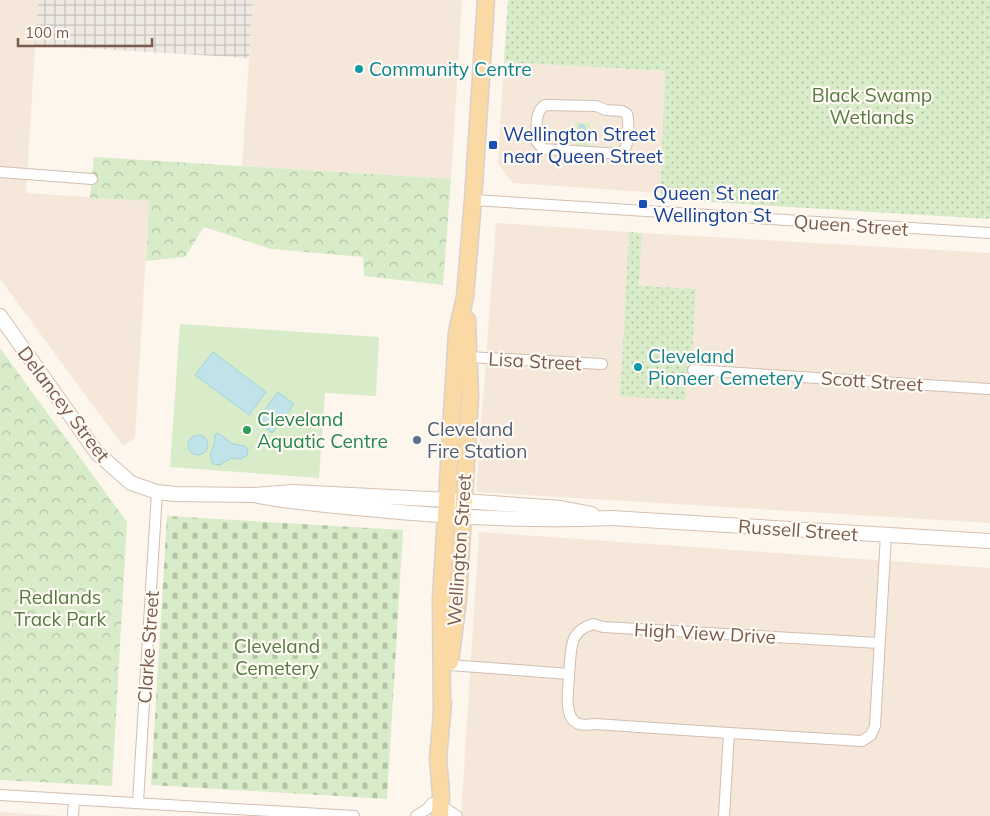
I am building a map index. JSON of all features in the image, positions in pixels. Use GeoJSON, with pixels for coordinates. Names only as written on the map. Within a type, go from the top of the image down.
{"type":"FeatureCollection","features":[{"type":"Feature","properties":{"kind":"main road","name":"Wellington Street"},"geometry":{"type":"LineString","coordinates":[[442,712],[441,599],[470,398],[465,297],[486,0]]}},
{"type":"Feature","properties":{"kind":"main road","name":"Wellington Street"},"geometry":{"type":"LineString","coordinates":[[436,809],[442,712],[458,599],[455,509],[457,332],[465,297]]}},
{"type":"Feature","properties":{"kind":"main road","name":"Delancey Street"},"geometry":{"type":"LineString","coordinates":[[0,316],[97,453],[131,483],[157,492],[175,494],[254,495],[290,502],[455,509]]}},
{"type":"Feature","properties":{"kind":"main road","name":"Russell Street"},"geometry":{"type":"LineString","coordinates":[[455,509],[561,508],[611,518],[988,542]]}},
{"type":"Feature","properties":{"kind":"street"},"geometry":{"type":"LineString","coordinates":[[546,105],[596,106],[606,110],[622,111],[626,114],[628,118],[627,147],[624,151],[619,154],[581,152],[543,149],[538,146],[536,141],[538,112],[541,108],[546,105]]}},
{"type":"Feature","properties":{"kind":"street"},"geometry":{"type":"LineString","coordinates":[[0,172],[92,179]]}},
{"type":"Feature","properties":{"kind":"street","name":"Queen Street"},"geometry":{"type":"LineString","coordinates":[[473,200],[990,233]]}},
{"type":"Feature","properties":{"kind":"street","name":"Lisa Street"},"geometry":{"type":"LineString","coordinates":[[468,357],[602,364]]}},
{"type":"Feature","properties":{"kind":"street","name":"Scott Street"},"geometry":{"type":"LineString","coordinates":[[693,370],[990,389]]}},
{"type":"Feature","properties":{"kind":"street","name":"Clarke Street"},"geometry":{"type":"LineString","coordinates":[[138,802],[157,492]]}},
{"type":"Feature","properties":{"kind":"street","name":"High View Drive"},"geometry":{"type":"LineString","coordinates":[[879,643],[603,627],[593,624],[578,631],[573,639],[569,674],[568,712],[574,721],[581,725],[595,724],[862,741],[871,735],[875,726],[886,535]]}},
{"type":"Feature","properties":{"kind":"street"},"geometry":{"type":"LineString","coordinates":[[450,665],[569,674]]}},
{"type":"Feature","properties":{"kind":"street"},"geometry":{"type":"LineString","coordinates":[[724,816],[729,733]]}},
{"type":"Feature","properties":{"kind":"street"},"geometry":{"type":"LineString","coordinates":[[0,795],[354,816]]}},
{"type":"Feature","properties":{"kind":"street"},"geometry":{"type":"LineString","coordinates":[[73,816],[74,800]]}},
{"type":"Feature","properties":{"kind":"street"},"geometry":{"type":"LineString","coordinates":[[416,816],[426,809],[445,808],[457,816]]}},
{"type":"Feature","properties":{"kind":"shaded area"},"geometry":{"type":"Polygon","coordinates":[[[0,0],[38,0],[26,193],[149,201],[135,438],[123,446],[0,279],[0,0]]]}},
{"type":"Feature","properties":{"kind":"shaded area"},"geometry":{"type":"Polygon","coordinates":[[[38,0],[253,0],[249,58],[35,45],[38,0]]]}},
{"type":"Feature","properties":{"kind":"shaded area"},"geometry":{"type":"Polygon","coordinates":[[[253,0],[462,0],[451,179],[242,166],[253,0]]]}},
{"type":"Feature","properties":{"kind":"shaded area"},"geometry":{"type":"Polygon","coordinates":[[[504,62],[665,71],[661,193],[513,183],[498,164],[504,62]]]}},
{"type":"Feature","properties":{"kind":"shaded area"},"geometry":{"type":"Polygon","coordinates":[[[496,223],[629,232],[620,396],[688,354],[692,354],[639,286],[642,233],[990,253],[990,523],[476,492],[496,223]]]}},
{"type":"Feature","properties":{"kind":"shaded area"},"geometry":{"type":"Polygon","coordinates":[[[479,532],[990,568],[990,816],[461,816],[479,532]]]}},
{"type":"Feature","properties":{"kind":"shaded area"},"geometry":{"type":"Polygon","coordinates":[[[0,812],[61,816],[0,816],[0,812]]]}},
{"type":"Feature","properties":{"kind":"green space","name":"Black Swamp Wetlands"},"geometry":{"type":"Polygon","coordinates":[[[508,0],[990,0],[990,219],[660,199],[665,71],[504,62],[508,0]]]}},
{"type":"Feature","properties":{"kind":"green space"},"geometry":{"type":"Polygon","coordinates":[[[575,123],[590,123],[589,147],[574,146],[575,123]]]}},
{"type":"Feature","properties":{"kind":"green space"},"geometry":{"type":"Polygon","coordinates":[[[94,157],[451,179],[443,285],[364,276],[363,257],[271,249],[204,227],[185,257],[146,261],[149,201],[90,198],[94,157]]]}},
{"type":"Feature","properties":{"kind":"green space"},"geometry":{"type":"Polygon","coordinates":[[[629,232],[642,233],[639,286],[696,289],[692,354],[688,354],[685,400],[620,396],[629,232]]]}},
{"type":"Feature","properties":{"kind":"green space","name":"Cleveland Aquatic Centre"},"geometry":{"type":"Polygon","coordinates":[[[180,324],[379,337],[376,396],[325,393],[319,478],[170,467],[180,324]]]}},
{"type":"Feature","properties":{"kind":"green space","name":"Redlands Track Park"},"geometry":{"type":"Polygon","coordinates":[[[0,348],[127,522],[112,786],[0,780],[0,348]]]}},
{"type":"Feature","properties":{"kind":"green space","name":"Cleveland Cemetery"},"geometry":{"type":"Polygon","coordinates":[[[167,516],[403,530],[387,799],[151,785],[167,516]]]}},
{"type":"Feature","properties":{"kind":"water"},"geometry":{"type":"Polygon","coordinates":[[[580,125],[583,125],[586,130],[584,140],[581,141],[578,137],[580,125]]]}},
{"type":"Feature","properties":{"kind":"water"},"geometry":{"type":"Polygon","coordinates":[[[213,352],[266,392],[249,415],[195,375],[213,352]]]}},
{"type":"Feature","properties":{"kind":"water"},"geometry":{"type":"Polygon","coordinates":[[[278,392],[294,404],[272,433],[256,421],[278,392]]]}},
{"type":"Feature","properties":{"kind":"water"},"geometry":{"type":"Polygon","coordinates":[[[218,433],[233,444],[245,446],[248,450],[247,455],[241,459],[231,458],[220,465],[213,464],[210,456],[215,435],[218,433]]]}},
{"type":"Feature","properties":{"kind":"water"},"geometry":{"type":"Polygon","coordinates":[[[194,435],[202,435],[208,441],[208,449],[202,455],[194,455],[188,449],[188,441],[194,435]]]}},
{"type":"Feature","properties":{"kind":"place","name":"Community Centre"},"geometry":{"type":"Point","coordinates":[359,69]}},
{"type":"Feature","properties":{"kind":"place","name":"Wellington Street near Queen Street"},"geometry":{"type":"Point","coordinates":[493,145]}},
{"type":"Feature","properties":{"kind":"place","name":"Queen St near Wellington St"},"geometry":{"type":"Point","coordinates":[643,204]}},
{"type":"Feature","properties":{"kind":"place","name":"Cleveland Pioneer Cemetery"},"geometry":{"type":"Point","coordinates":[638,367]}},
{"type":"Feature","properties":{"kind":"place","name":"Cleveland Aquatic Centre"},"geometry":{"type":"Point","coordinates":[247,430]}},
{"type":"Feature","properties":{"kind":"place","name":"Cleveland Fire Station"},"geometry":{"type":"Point","coordinates":[417,440]}}]}
